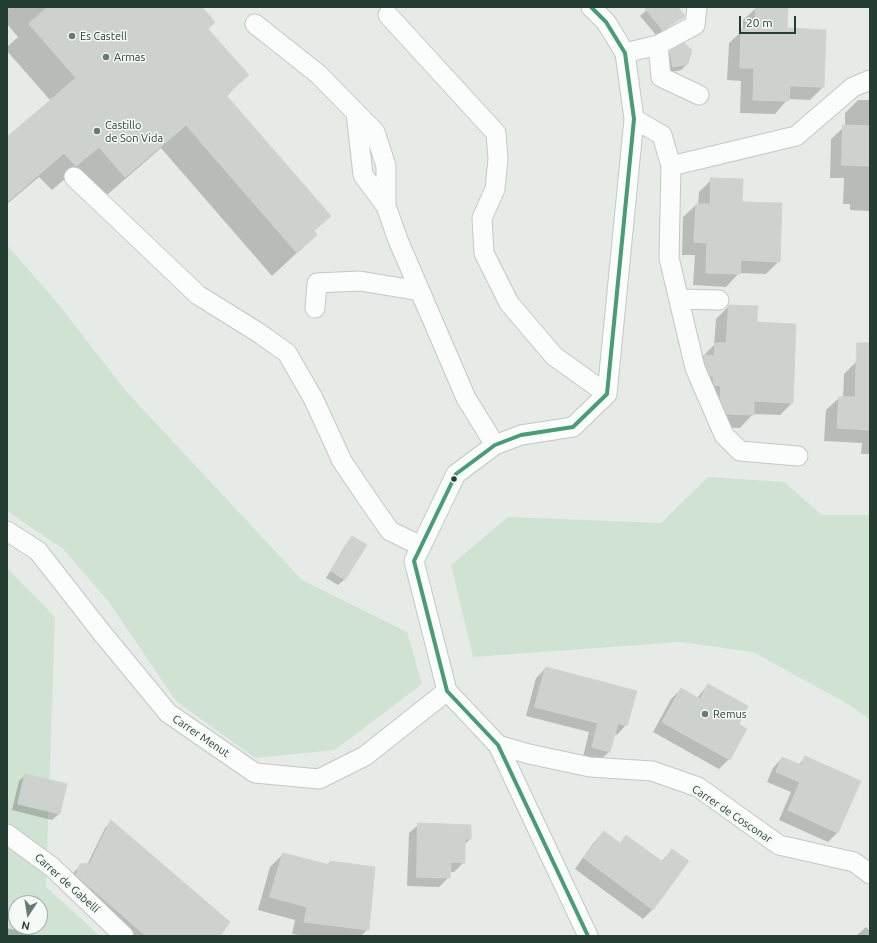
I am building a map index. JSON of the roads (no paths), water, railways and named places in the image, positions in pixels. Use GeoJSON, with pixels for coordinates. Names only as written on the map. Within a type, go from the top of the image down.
{"type":"FeatureCollection","features":[{"type":"Feature","properties":{"kind":"street"},"geometry":{"type":"LineString","coordinates":[[588,936],[498,745],[446,691],[414,561],[456,474],[495,445],[521,435],[573,427],[607,394],[634,120],[625,53],[606,22],[591,7]]}},
{"type":"Feature","properties":{"kind":"street"},"geometry":{"type":"LineString","coordinates":[[625,53],[658,45],[695,25],[697,7]]}},
{"type":"Feature","properties":{"kind":"street"},"geometry":{"type":"LineString","coordinates":[[388,15],[496,133],[498,159],[495,189],[482,218],[484,253],[509,303],[554,356],[607,394]]}},
{"type":"Feature","properties":{"kind":"street"},"geometry":{"type":"LineString","coordinates":[[255,24],[318,74],[356,113],[363,175],[386,206],[420,291],[466,398],[495,445]]}},
{"type":"Feature","properties":{"kind":"street"},"geometry":{"type":"LineString","coordinates":[[658,45],[661,77],[699,95]]}},
{"type":"Feature","properties":{"kind":"street"},"geometry":{"type":"LineString","coordinates":[[671,166],[796,136],[853,87],[870,80]]}},
{"type":"Feature","properties":{"kind":"street"},"geometry":{"type":"LineString","coordinates":[[634,120],[662,135],[671,166],[669,258],[695,368],[724,435],[740,451],[798,456]]}},
{"type":"Feature","properties":{"kind":"street"},"geometry":{"type":"LineString","coordinates":[[74,177],[198,295],[259,333],[287,353],[313,398],[342,461],[369,501],[390,531],[421,546]]}},
{"type":"Feature","properties":{"kind":"street"},"geometry":{"type":"LineString","coordinates":[[315,308],[317,283],[360,281],[420,291]]}},
{"type":"Feature","properties":{"kind":"street"},"geometry":{"type":"LineString","coordinates":[[679,299],[719,300]]}},
{"type":"Feature","properties":{"kind":"street","name":"Carrer Menut"},"geometry":{"type":"LineString","coordinates":[[7,531],[38,551],[102,634],[168,713],[255,773],[319,779],[365,756],[446,691]]}},
{"type":"Feature","properties":{"kind":"street","name":"Carrer de Cosconar"},"geometry":{"type":"LineString","coordinates":[[498,745],[529,754],[590,767],[652,771],[698,787],[779,845],[854,862],[870,874]]}},
{"type":"Feature","properties":{"kind":"street","name":"Carrer de Gabellí"},"geometry":{"type":"LineString","coordinates":[[7,834],[52,867],[124,936]]}},
{"type":"Feature","properties":{"kind":"place","name":"Es Castell"},"geometry":{"type":"Point","coordinates":[72,36]}},
{"type":"Feature","properties":{"kind":"place","name":"Armas"},"geometry":{"type":"Point","coordinates":[106,57]}},
{"type":"Feature","properties":{"kind":"place","name":"Castillo de Son Vida"},"geometry":{"type":"Point","coordinates":[97,131]}},
{"type":"Feature","properties":{"kind":"place","name":"Remus"},"geometry":{"type":"Point","coordinates":[705,714]}}]}
